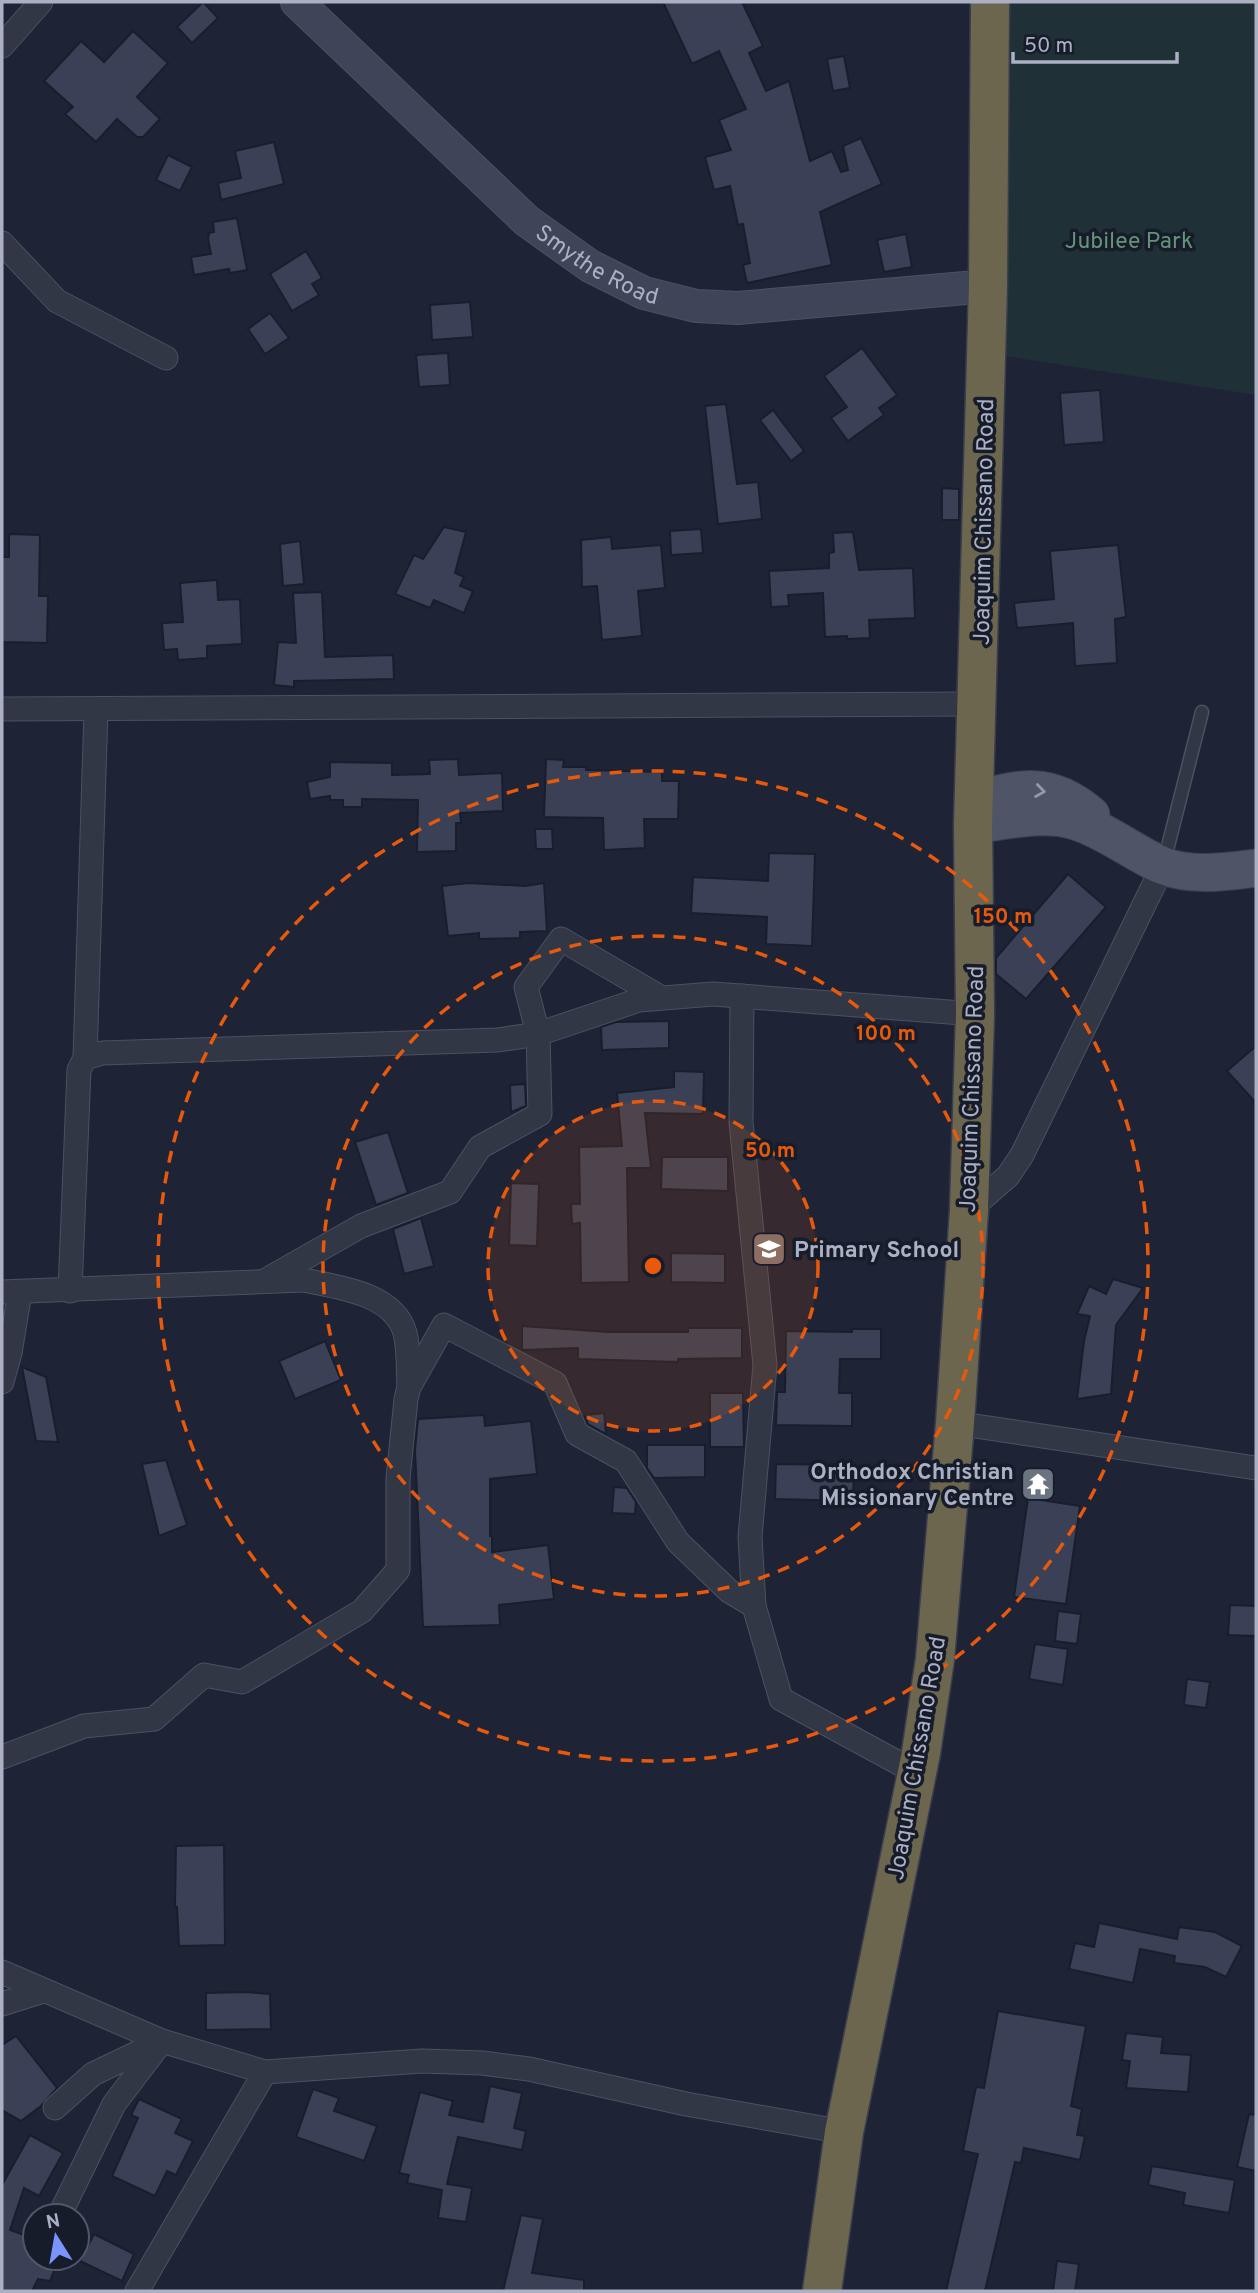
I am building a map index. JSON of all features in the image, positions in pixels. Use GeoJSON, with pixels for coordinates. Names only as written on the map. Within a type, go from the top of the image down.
{"type":"FeatureCollection","features":[{"type":"Feature","properties":{"kind":"highway","name":"Joaquim Chissano Road"},"geometry":{"type":"LineString","coordinates":[[822,2291],[844,2132],[917,1773],[935,1659],[955,1423],[968,1210],[975,1014],[973,813],[988,286],[990,2]]}},
{"type":"Feature","properties":{"kind":"main road"},"geometry":{"type":"LineString","coordinates":[[973,813],[1013,789],[1042,789],[1075,801],[1147,858],[1188,872],[1224,873],[1256,868]]}},
{"type":"Feature","properties":{"kind":"street"},"geometry":{"type":"LineString","coordinates":[[2,46],[41,2]]}},
{"type":"Feature","properties":{"kind":"street","name":"Smythe Road"},"geometry":{"type":"LineString","coordinates":[[297,2],[527,221],[590,266],[644,293],[696,306],[738,308],[988,286]]}},
{"type":"Feature","properties":{"kind":"street"},"geometry":{"type":"LineString","coordinates":[[2,243],[57,300],[166,358]]}},
{"type":"Feature","properties":{"kind":"street"},"geometry":{"type":"LineString","coordinates":[[2,709],[357,705],[978,704]]}},
{"type":"Feature","properties":{"kind":"street"},"geometry":{"type":"LineString","coordinates":[[70,1291],[79,1070],[85,1058],[96,710]]}},
{"type":"Feature","properties":{"kind":"street"},"geometry":{"type":"LineString","coordinates":[[968,1210],[1008,1176],[1021,1155],[1147,858]]}},
{"type":"Feature","properties":{"kind":"street"},"geometry":{"type":"LineString","coordinates":[[266,1280],[361,1227],[450,1192],[480,1147],[540,1114],[538,1034],[526,987],[561,939],[660,997]]}},
{"type":"Feature","properties":{"kind":"street"},"geometry":{"type":"LineString","coordinates":[[85,1058],[102,1053],[498,1040],[538,1034],[639,999],[713,994],[975,1014]]}},
{"type":"Feature","properties":{"kind":"street"},"geometry":{"type":"LineString","coordinates":[[742,996],[741,1122],[765,1365],[750,1537],[754,1606],[781,1699],[917,1773]]}},
{"type":"Feature","properties":{"kind":"street"},"geometry":{"type":"LineString","coordinates":[[2,1382],[10,1353],[11,1292],[304,1280],[347,1289],[386,1305],[404,1331],[409,1387],[398,1478],[398,1570],[362,1611],[242,1682],[204,1675],[154,1719],[84,1726],[2,1757]]}},
{"type":"Feature","properties":{"kind":"street"},"geometry":{"type":"LineString","coordinates":[[409,1387],[444,1325],[555,1383],[577,1434],[626,1461],[678,1542],[729,1591],[754,1606]]}},
{"type":"Feature","properties":{"kind":"street"},"geometry":{"type":"LineString","coordinates":[[955,1423],[1256,1468]]}},
{"type":"Feature","properties":{"kind":"street"},"geometry":{"type":"LineString","coordinates":[[2,1972],[162,2040],[265,2072],[422,2061],[481,2063],[529,2069],[686,2104],[844,2132]]}},
{"type":"Feature","properties":{"kind":"street"},"geometry":{"type":"LineString","coordinates":[[2,2004],[43,1991]]}},
{"type":"Feature","properties":{"kind":"street"},"geometry":{"type":"LineString","coordinates":[[55,2108],[93,2074],[162,2040]]}},
{"type":"Feature","properties":{"kind":"street"},"geometry":{"type":"LineString","coordinates":[[65,2202],[114,2104],[162,2040]]}},
{"type":"Feature","properties":{"kind":"street"},"geometry":{"type":"LineString","coordinates":[[137,2291],[265,2072]]}},
{"type":"Feature","properties":{"kind":"lane"},"geometry":{"type":"LineString","coordinates":[[1147,858],[1202,712]]}},
{"type":"Feature","properties":{"kind":"green space","name":"Jubilee Park"},"geometry":{"type":"Polygon","coordinates":[[[1007,2],[1256,2],[1256,395],[999,355],[1007,2]]]}},
{"type":"Feature","properties":{"kind":"building"},"geometry":{"type":"Polygon","coordinates":[[[203,2],[218,18],[192,43],[177,27],[203,2]]]}},
{"type":"Feature","properties":{"kind":"building"},"geometry":{"type":"Polygon","coordinates":[[[663,2],[742,2],[763,46],[749,53],[766,91],[789,81],[810,161],[832,151],[841,172],[848,170],[843,146],[861,138],[882,184],[820,212],[832,265],[747,283],[743,265],[750,263],[743,224],[738,225],[730,186],[714,190],[705,157],[731,150],[719,120],[746,109],[719,51],[692,64],[663,2]]]}},
{"type":"Feature","properties":{"kind":"building"},"geometry":{"type":"Polygon","coordinates":[[[133,31],[168,63],[137,97],[160,119],[143,137],[137,137],[117,119],[96,142],[65,114],[73,107],[44,81],[81,41],[104,62],[133,31]]]}},
{"type":"Feature","properties":{"kind":"building"},"geometry":{"type":"Polygon","coordinates":[[[844,56],[850,88],[833,91],[827,59],[844,56]]]}},
{"type":"Feature","properties":{"kind":"building"},"geometry":{"type":"Polygon","coordinates":[[[274,142],[284,184],[221,200],[218,183],[241,178],[235,151],[274,142]]]}},
{"type":"Feature","properties":{"kind":"building"},"geometry":{"type":"Polygon","coordinates":[[[168,155],[192,167],[180,191],[156,180],[168,155]]]}},
{"type":"Feature","properties":{"kind":"building"},"geometry":{"type":"Polygon","coordinates":[[[237,218],[247,270],[230,273],[229,269],[194,275],[191,257],[211,254],[208,239],[209,233],[214,232],[213,222],[237,218]]]}},
{"type":"Feature","properties":{"kind":"building"},"geometry":{"type":"Polygon","coordinates":[[[906,234],[912,267],[884,272],[877,240],[906,234]]]}},
{"type":"Feature","properties":{"kind":"building"},"geometry":{"type":"Polygon","coordinates":[[[306,251],[322,278],[312,284],[319,295],[292,311],[270,274],[306,251]]]}},
{"type":"Feature","properties":{"kind":"building"},"geometry":{"type":"Polygon","coordinates":[[[470,302],[473,337],[432,340],[430,305],[470,302]]]}},
{"type":"Feature","properties":{"kind":"building"},"geometry":{"type":"Polygon","coordinates":[[[270,313],[289,338],[265,354],[248,329],[270,313]]]}},
{"type":"Feature","properties":{"kind":"building"},"geometry":{"type":"Polygon","coordinates":[[[862,348],[897,395],[879,408],[884,415],[848,441],[831,418],[847,407],[824,376],[862,348]]]}},
{"type":"Feature","properties":{"kind":"building"},"geometry":{"type":"Polygon","coordinates":[[[448,353],[450,385],[419,387],[416,355],[448,353]]]}},
{"type":"Feature","properties":{"kind":"building"},"geometry":{"type":"Polygon","coordinates":[[[1100,390],[1104,442],[1064,445],[1060,393],[1100,390]]]}},
{"type":"Feature","properties":{"kind":"building"},"geometry":{"type":"Polygon","coordinates":[[[726,404],[737,484],[758,482],[762,519],[718,524],[705,406],[726,404]]]}},
{"type":"Feature","properties":{"kind":"building"},"geometry":{"type":"Polygon","coordinates":[[[773,410],[804,451],[791,461],[760,420],[773,410]]]}},
{"type":"Feature","properties":{"kind":"building"},"geometry":{"type":"Polygon","coordinates":[[[942,488],[959,489],[959,520],[942,520],[942,488]]]}},
{"type":"Feature","properties":{"kind":"building"},"geometry":{"type":"Polygon","coordinates":[[[444,527],[466,532],[455,573],[464,577],[460,586],[473,591],[464,613],[434,600],[430,608],[395,594],[414,555],[423,559],[444,527]]]}},
{"type":"Feature","properties":{"kind":"building"},"geometry":{"type":"Polygon","coordinates":[[[701,529],[703,553],[671,555],[670,531],[701,529]]]}},
{"type":"Feature","properties":{"kind":"building"},"geometry":{"type":"Polygon","coordinates":[[[853,532],[859,570],[913,568],[915,618],[869,620],[870,638],[847,639],[847,636],[825,637],[823,593],[788,595],[789,606],[771,607],[769,571],[829,568],[829,553],[834,552],[833,533],[853,532]]]}},
{"type":"Feature","properties":{"kind":"building"},"geometry":{"type":"Polygon","coordinates":[[[9,534],[40,535],[39,596],[48,596],[47,643],[2,642],[2,557],[9,557],[9,534]]]}},
{"type":"Feature","properties":{"kind":"building"},"geometry":{"type":"Polygon","coordinates":[[[611,537],[612,549],[661,545],[665,588],[638,591],[642,636],[602,640],[597,586],[582,587],[581,540],[611,537]]]}},
{"type":"Feature","properties":{"kind":"building"},"geometry":{"type":"Polygon","coordinates":[[[300,541],[304,584],[283,586],[280,544],[300,541]]]}},
{"type":"Feature","properties":{"kind":"building"},"geometry":{"type":"Polygon","coordinates":[[[1118,545],[1126,617],[1115,619],[1117,663],[1075,666],[1073,623],[1017,628],[1014,603],[1054,599],[1050,551],[1118,545]]]}},
{"type":"Feature","properties":{"kind":"building"},"geometry":{"type":"Polygon","coordinates":[[[217,580],[218,600],[240,599],[242,644],[207,646],[207,658],[178,660],[177,649],[164,650],[162,623],[183,622],[180,583],[217,580]]]}},
{"type":"Feature","properties":{"kind":"building"},"geometry":{"type":"Polygon","coordinates":[[[322,592],[325,657],[393,655],[394,679],[294,681],[294,687],[274,685],[278,642],[296,643],[293,593],[322,592]]]}},
{"type":"Feature","properties":{"kind":"building"},"geometry":{"type":"Polygon","coordinates":[[[458,759],[459,775],[502,773],[503,811],[460,813],[461,823],[456,823],[456,851],[417,852],[418,800],[362,799],[362,807],[343,807],[343,800],[330,800],[330,796],[310,799],[307,782],[330,777],[330,762],[392,763],[392,775],[430,774],[429,760],[458,759]]]}},
{"type":"Feature","properties":{"kind":"building"},"geometry":{"type":"Polygon","coordinates":[[[546,759],[564,760],[563,767],[586,767],[586,770],[662,772],[662,781],[679,781],[678,819],[644,819],[645,848],[604,850],[603,818],[544,817],[546,759]]]}},
{"type":"Feature","properties":{"kind":"building"},"geometry":{"type":"Polygon","coordinates":[[[535,829],[552,829],[553,849],[536,849],[535,829]]]}},
{"type":"Feature","properties":{"kind":"building"},"geometry":{"type":"Polygon","coordinates":[[[769,853],[815,854],[812,946],[766,944],[767,917],[691,913],[693,877],[768,881],[769,853]]]}},
{"type":"Feature","properties":{"kind":"building"},"geometry":{"type":"Polygon","coordinates":[[[1068,874],[1106,907],[1026,999],[996,974],[996,958],[1068,874]]]}},
{"type":"Feature","properties":{"kind":"building"},"geometry":{"type":"Polygon","coordinates":[[[469,883],[525,886],[544,883],[547,931],[520,932],[520,938],[479,939],[479,933],[448,936],[442,886],[469,883]]]}},
{"type":"Feature","properties":{"kind":"building"},"geometry":{"type":"Polygon","coordinates":[[[669,1021],[669,1048],[602,1050],[601,1027],[616,1022],[669,1021]]]}},
{"type":"Feature","properties":{"kind":"building"},"geometry":{"type":"Polygon","coordinates":[[[1256,1046],[1256,1103],[1227,1071],[1256,1046]]]}},
{"type":"Feature","properties":{"kind":"building"},"geometry":{"type":"Polygon","coordinates":[[[674,1071],[704,1072],[703,1114],[645,1113],[651,1168],[627,1168],[629,1282],[581,1283],[580,1223],[572,1224],[571,1204],[580,1204],[579,1147],[622,1146],[617,1093],[674,1087],[674,1071]]]}},
{"type":"Feature","properties":{"kind":"building"},"geometry":{"type":"Polygon","coordinates":[[[525,1084],[526,1106],[511,1112],[510,1085],[525,1084]]]}},
{"type":"Feature","properties":{"kind":"building"},"geometry":{"type":"Polygon","coordinates":[[[388,1132],[408,1193],[376,1205],[355,1142],[388,1132]]]}},
{"type":"Feature","properties":{"kind":"building"},"geometry":{"type":"Polygon","coordinates":[[[662,1157],[728,1157],[728,1191],[661,1189],[662,1157]]]}},
{"type":"Feature","properties":{"kind":"building"},"geometry":{"type":"Polygon","coordinates":[[[511,1183],[539,1184],[537,1246],[509,1245],[511,1183]]]}},
{"type":"Feature","properties":{"kind":"building"},"geometry":{"type":"Polygon","coordinates":[[[421,1218],[434,1266],[404,1274],[393,1229],[421,1218]]]}},
{"type":"Feature","properties":{"kind":"building"},"geometry":{"type":"Polygon","coordinates":[[[671,1253],[725,1254],[725,1283],[671,1282],[671,1253]]]}},
{"type":"Feature","properties":{"kind":"building"},"geometry":{"type":"Polygon","coordinates":[[[1113,1279],[1143,1288],[1116,1325],[1111,1394],[1077,1399],[1090,1316],[1077,1314],[1089,1286],[1106,1294],[1113,1279]]]}},
{"type":"Feature","properties":{"kind":"building"},"geometry":{"type":"Polygon","coordinates":[[[522,1326],[609,1332],[688,1332],[688,1328],[742,1328],[742,1358],[678,1359],[678,1362],[578,1359],[578,1348],[522,1350],[522,1326]]]}},
{"type":"Feature","properties":{"kind":"building"},"geometry":{"type":"Polygon","coordinates":[[[852,1329],[881,1329],[881,1359],[840,1359],[839,1393],[852,1393],[852,1426],[776,1425],[777,1392],[785,1392],[786,1331],[852,1332],[852,1329]]]}},
{"type":"Feature","properties":{"kind":"building"},"geometry":{"type":"Polygon","coordinates":[[[325,1341],[341,1380],[295,1399],[279,1361],[325,1341]]]}},
{"type":"Feature","properties":{"kind":"building"},"geometry":{"type":"Polygon","coordinates":[[[22,1367],[46,1377],[58,1442],[36,1441],[22,1367]]]}},
{"type":"Feature","properties":{"kind":"building"},"geometry":{"type":"Polygon","coordinates":[[[710,1393],[743,1393],[744,1447],[710,1447],[710,1393]]]}},
{"type":"Feature","properties":{"kind":"building"},"geometry":{"type":"Polygon","coordinates":[[[604,1413],[606,1434],[588,1424],[585,1415],[604,1413]]]}},
{"type":"Feature","properties":{"kind":"building"},"geometry":{"type":"Polygon","coordinates":[[[484,1415],[485,1426],[531,1421],[537,1474],[490,1479],[492,1552],[548,1545],[554,1599],[499,1605],[500,1625],[423,1627],[415,1450],[418,1419],[484,1415]]]}},
{"type":"Feature","properties":{"kind":"building"},"geometry":{"type":"Polygon","coordinates":[[[647,1445],[705,1445],[705,1477],[654,1478],[647,1468],[647,1445]]]}},
{"type":"Feature","properties":{"kind":"building"},"geometry":{"type":"Polygon","coordinates":[[[166,1460],[187,1525],[159,1536],[142,1464],[166,1460]]]}},
{"type":"Feature","properties":{"kind":"building"},"geometry":{"type":"Polygon","coordinates":[[[776,1464],[854,1465],[853,1501],[775,1499],[776,1464]]]}},
{"type":"Feature","properties":{"kind":"building"},"geometry":{"type":"Polygon","coordinates":[[[614,1487],[627,1488],[636,1502],[635,1514],[612,1513],[614,1487]]]}},
{"type":"Feature","properties":{"kind":"building"},"geometry":{"type":"Polygon","coordinates":[[[1028,1498],[1080,1506],[1066,1604],[1014,1597],[1028,1498]]]}},
{"type":"Feature","properties":{"kind":"building"},"geometry":{"type":"Polygon","coordinates":[[[1230,1605],[1256,1606],[1256,1636],[1228,1635],[1230,1605]]]}},
{"type":"Feature","properties":{"kind":"building"},"geometry":{"type":"Polygon","coordinates":[[[1058,1611],[1081,1614],[1077,1644],[1055,1641],[1058,1611]]]}},
{"type":"Feature","properties":{"kind":"building"},"geometry":{"type":"Polygon","coordinates":[[[1035,1644],[1068,1649],[1063,1685],[1029,1679],[1035,1644]]]}},
{"type":"Feature","properties":{"kind":"building"},"geometry":{"type":"Polygon","coordinates":[[[1187,1679],[1210,1682],[1206,1708],[1184,1705],[1187,1679]]]}},
{"type":"Feature","properties":{"kind":"building"},"geometry":{"type":"Polygon","coordinates":[[[224,1845],[225,1945],[179,1946],[175,1906],[176,1846],[224,1845]]]}},
{"type":"Feature","properties":{"kind":"building"},"geometry":{"type":"Polygon","coordinates":[[[1099,1923],[1177,1939],[1179,1927],[1215,1932],[1242,1946],[1226,1977],[1205,1967],[1174,1963],[1175,1956],[1140,1949],[1133,1983],[1069,1969],[1075,1943],[1094,1947],[1099,1923]]]}},
{"type":"Feature","properties":{"kind":"building"},"geometry":{"type":"Polygon","coordinates":[[[206,1993],[270,1994],[271,2029],[206,2030],[206,1993]]]}},
{"type":"Feature","properties":{"kind":"building"},"geometry":{"type":"Polygon","coordinates":[[[998,2011],[1086,2026],[1071,2106],[1082,2109],[1077,2135],[1085,2136],[1080,2160],[1024,2148],[1021,2163],[1015,2162],[985,2291],[946,2291],[978,2154],[963,2151],[976,2087],[984,2088],[998,2011]]]}},
{"type":"Feature","properties":{"kind":"building"},"geometry":{"type":"Polygon","coordinates":[[[1126,2033],[1163,2037],[1161,2053],[1191,2055],[1188,2092],[1126,2088],[1130,2061],[1122,2060],[1126,2033]]]}},
{"type":"Feature","properties":{"kind":"building"},"geometry":{"type":"Polygon","coordinates":[[[16,2036],[57,2088],[41,2106],[21,2121],[2,2110],[2,2045],[16,2036]]]}},
{"type":"Feature","properties":{"kind":"building"},"geometry":{"type":"Polygon","coordinates":[[[490,2086],[522,2093],[514,2128],[526,2131],[522,2150],[458,2137],[447,2184],[472,2188],[466,2222],[438,2218],[442,2190],[407,2183],[409,2175],[399,2173],[420,2092],[453,2101],[449,2115],[483,2122],[490,2086]]]}},
{"type":"Feature","properties":{"kind":"building"},"geometry":{"type":"Polygon","coordinates":[[[313,2089],[339,2098],[334,2111],[377,2126],[364,2161],[296,2137],[313,2089]]]}},
{"type":"Feature","properties":{"kind":"building"},"geometry":{"type":"Polygon","coordinates":[[[139,2099],[182,2119],[175,2133],[193,2141],[176,2175],[167,2171],[155,2196],[112,2176],[138,2118],[131,2115],[139,2099]]]}},
{"type":"Feature","properties":{"kind":"building"},"geometry":{"type":"Polygon","coordinates":[[[1249,2114],[1256,2115],[1256,2171],[1237,2167],[1249,2114]]]}},
{"type":"Feature","properties":{"kind":"building"},"geometry":{"type":"Polygon","coordinates":[[[30,2135],[63,2153],[39,2196],[24,2188],[10,2230],[21,2234],[21,2272],[54,2272],[50,2281],[38,2279],[32,2291],[2,2291],[2,2185],[30,2135]]]}},
{"type":"Feature","properties":{"kind":"building"},"geometry":{"type":"Polygon","coordinates":[[[1152,2166],[1235,2180],[1229,2213],[1183,2205],[1185,2193],[1148,2185],[1152,2166]]]}},
{"type":"Feature","properties":{"kind":"building"},"geometry":{"type":"Polygon","coordinates":[[[521,2215],[543,2219],[532,2273],[584,2280],[584,2291],[503,2291],[521,2215]]]}},
{"type":"Feature","properties":{"kind":"building"},"geometry":{"type":"Polygon","coordinates":[[[94,2234],[134,2254],[122,2281],[91,2266],[91,2240],[94,2234]]]}},
{"type":"Feature","properties":{"kind":"building"},"geometry":{"type":"Polygon","coordinates":[[[1057,2261],[1079,2264],[1075,2291],[1053,2291],[1057,2261]]]}},
{"type":"Feature","properties":{"kind":"place","name":"Primary School"},"geometry":{"type":"Point","coordinates":[769,1249]}},
{"type":"Feature","properties":{"kind":"place","name":"Orthodox Christian Missionary Centre"},"geometry":{"type":"Point","coordinates":[1038,1484]}}]}
